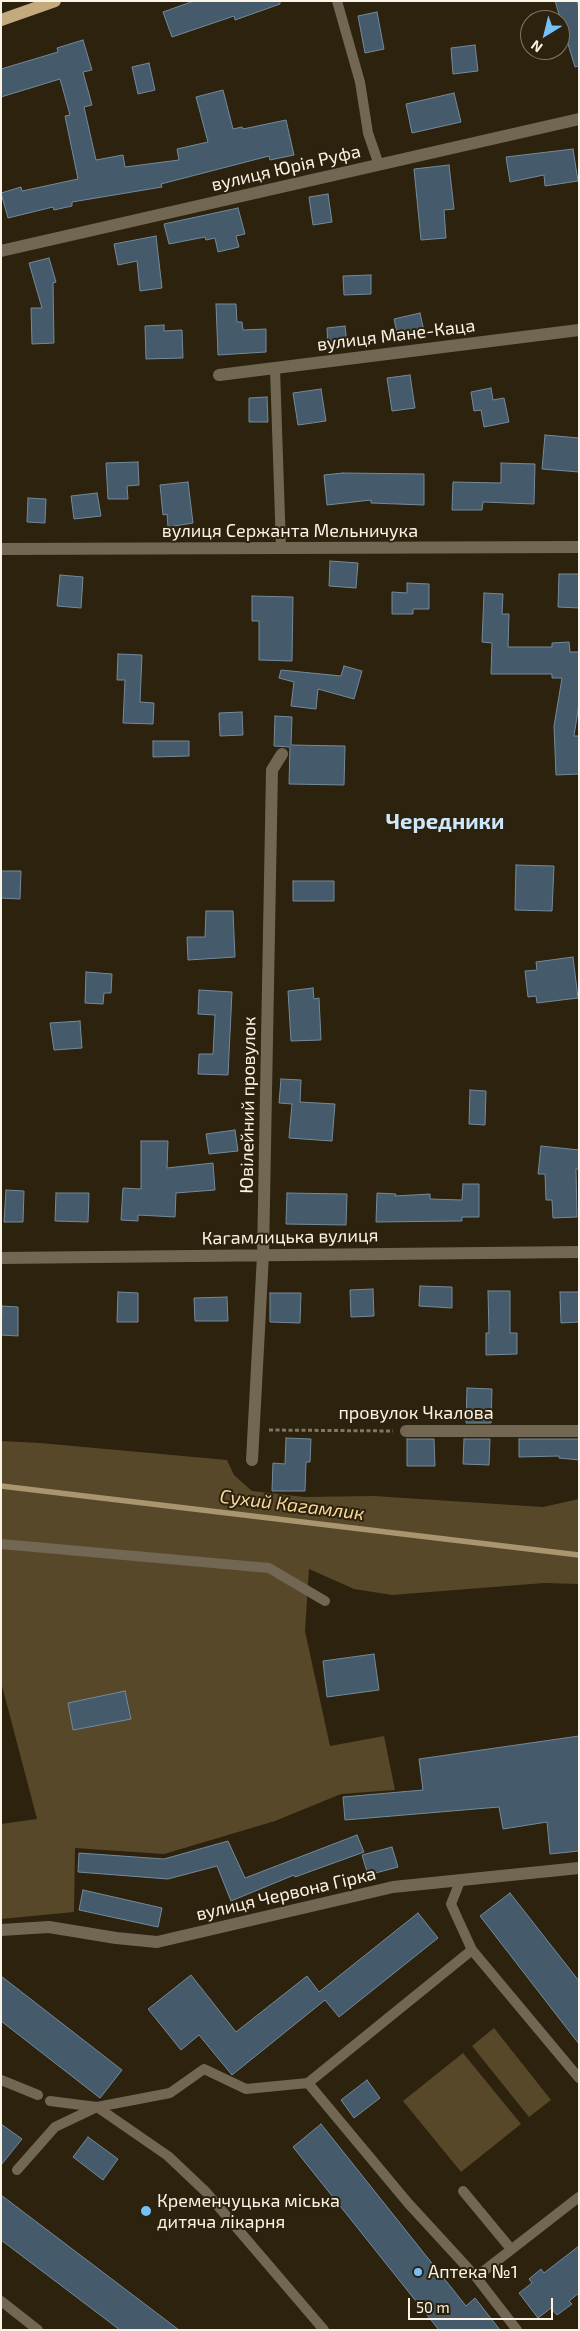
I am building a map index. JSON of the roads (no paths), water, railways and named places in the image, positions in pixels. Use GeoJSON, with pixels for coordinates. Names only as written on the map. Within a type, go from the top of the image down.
{"type":"FeatureCollection","features":[{"type":"Feature","properties":{"kind":"main road"},"geometry":{"type":"LineString","coordinates":[[1,20],[55,1]]}},
{"type":"Feature","properties":{"kind":"street","name":"вулиця Юрія Руфа"},"geometry":{"type":"LineString","coordinates":[[1,250],[579,119]]}},
{"type":"Feature","properties":{"kind":"street","name":"вулиця Мане-Каца"},"geometry":{"type":"LineString","coordinates":[[218,375],[579,330]]}},
{"type":"Feature","properties":{"kind":"street","name":"вулиця Сержанта Мельничука"},"geometry":{"type":"LineString","coordinates":[[1,549],[579,547]]}},
{"type":"Feature","properties":{"kind":"street","name":"Ювілейний провулок"},"geometry":{"type":"LineString","coordinates":[[252,1460],[263,1255],[272,770],[282,754]]}},
{"type":"Feature","properties":{"kind":"street","name":"Кагамлицька вулиця"},"geometry":{"type":"LineString","coordinates":[[1,1258],[579,1252]]}},
{"type":"Feature","properties":{"kind":"street","name":"провулок Чкалова"},"geometry":{"type":"LineString","coordinates":[[406,1431],[579,1431]]}},
{"type":"Feature","properties":{"kind":"street","name":"вулиця Червона Гірка"},"geometry":{"type":"LineString","coordinates":[[1,1930],[49,1927],[116,1938],[157,1942],[393,1887],[579,1868]]}},
{"type":"Feature","properties":{"kind":"lane"},"geometry":{"type":"LineString","coordinates":[[337,1],[360,82],[368,133],[380,165]]}},
{"type":"Feature","properties":{"kind":"lane"},"geometry":{"type":"LineString","coordinates":[[275,368],[281,548]]}},
{"type":"Feature","properties":{"kind":"lane"},"geometry":{"type":"LineString","coordinates":[[1,1544],[269,1568],[325,1601]]}},
{"type":"Feature","properties":{"kind":"lane"},"geometry":{"type":"LineString","coordinates":[[461,1879],[450,1904],[472,1950],[579,2078]]}},
{"type":"Feature","properties":{"kind":"lane"},"geometry":{"type":"LineString","coordinates":[[17,2170],[54,2126],[97,2107],[170,2093],[204,2069],[246,2089],[308,2083],[472,1950]]}},
{"type":"Feature","properties":{"kind":"lane"},"geometry":{"type":"LineString","coordinates":[[1,2080],[38,2095]]}},
{"type":"Feature","properties":{"kind":"lane"},"geometry":{"type":"LineString","coordinates":[[308,2083],[408,2203],[476,2277],[517,2330]]}},
{"type":"Feature","properties":{"kind":"lane"},"geometry":{"type":"LineString","coordinates":[[50,2101],[97,2107],[168,2156],[206,2192],[324,2330]]}},
{"type":"Feature","properties":{"kind":"lane"},"geometry":{"type":"LineString","coordinates":[[463,2191],[511,2249]]}},
{"type":"Feature","properties":{"kind":"lane"},"geometry":{"type":"LineString","coordinates":[[476,2277],[579,2198]]}},
{"type":"Feature","properties":{"kind":"lane"},"geometry":{"type":"LineString","coordinates":[[1,2301],[38,2330]]}},
{"type":"Feature","properties":{"kind":"waterway","name":"Сухий Кагамлик"},"geometry":{"type":"LineString","coordinates":[[1,1486],[579,1555]]}},
{"type":"Feature","properties":{"kind":"place","name":"Кременчуцька міська дитяча лікарня"},"geometry":{"type":"Point","coordinates":[146,2211]}},
{"type":"Feature","properties":{"kind":"place","name":"Аптека №1"},"geometry":{"type":"Point","coordinates":[418,2272]}},
{"type":"Feature","properties":{"kind":"district","name":"Чередники"},"geometry":{"type":"Point","coordinates":[445,822]}}]}
